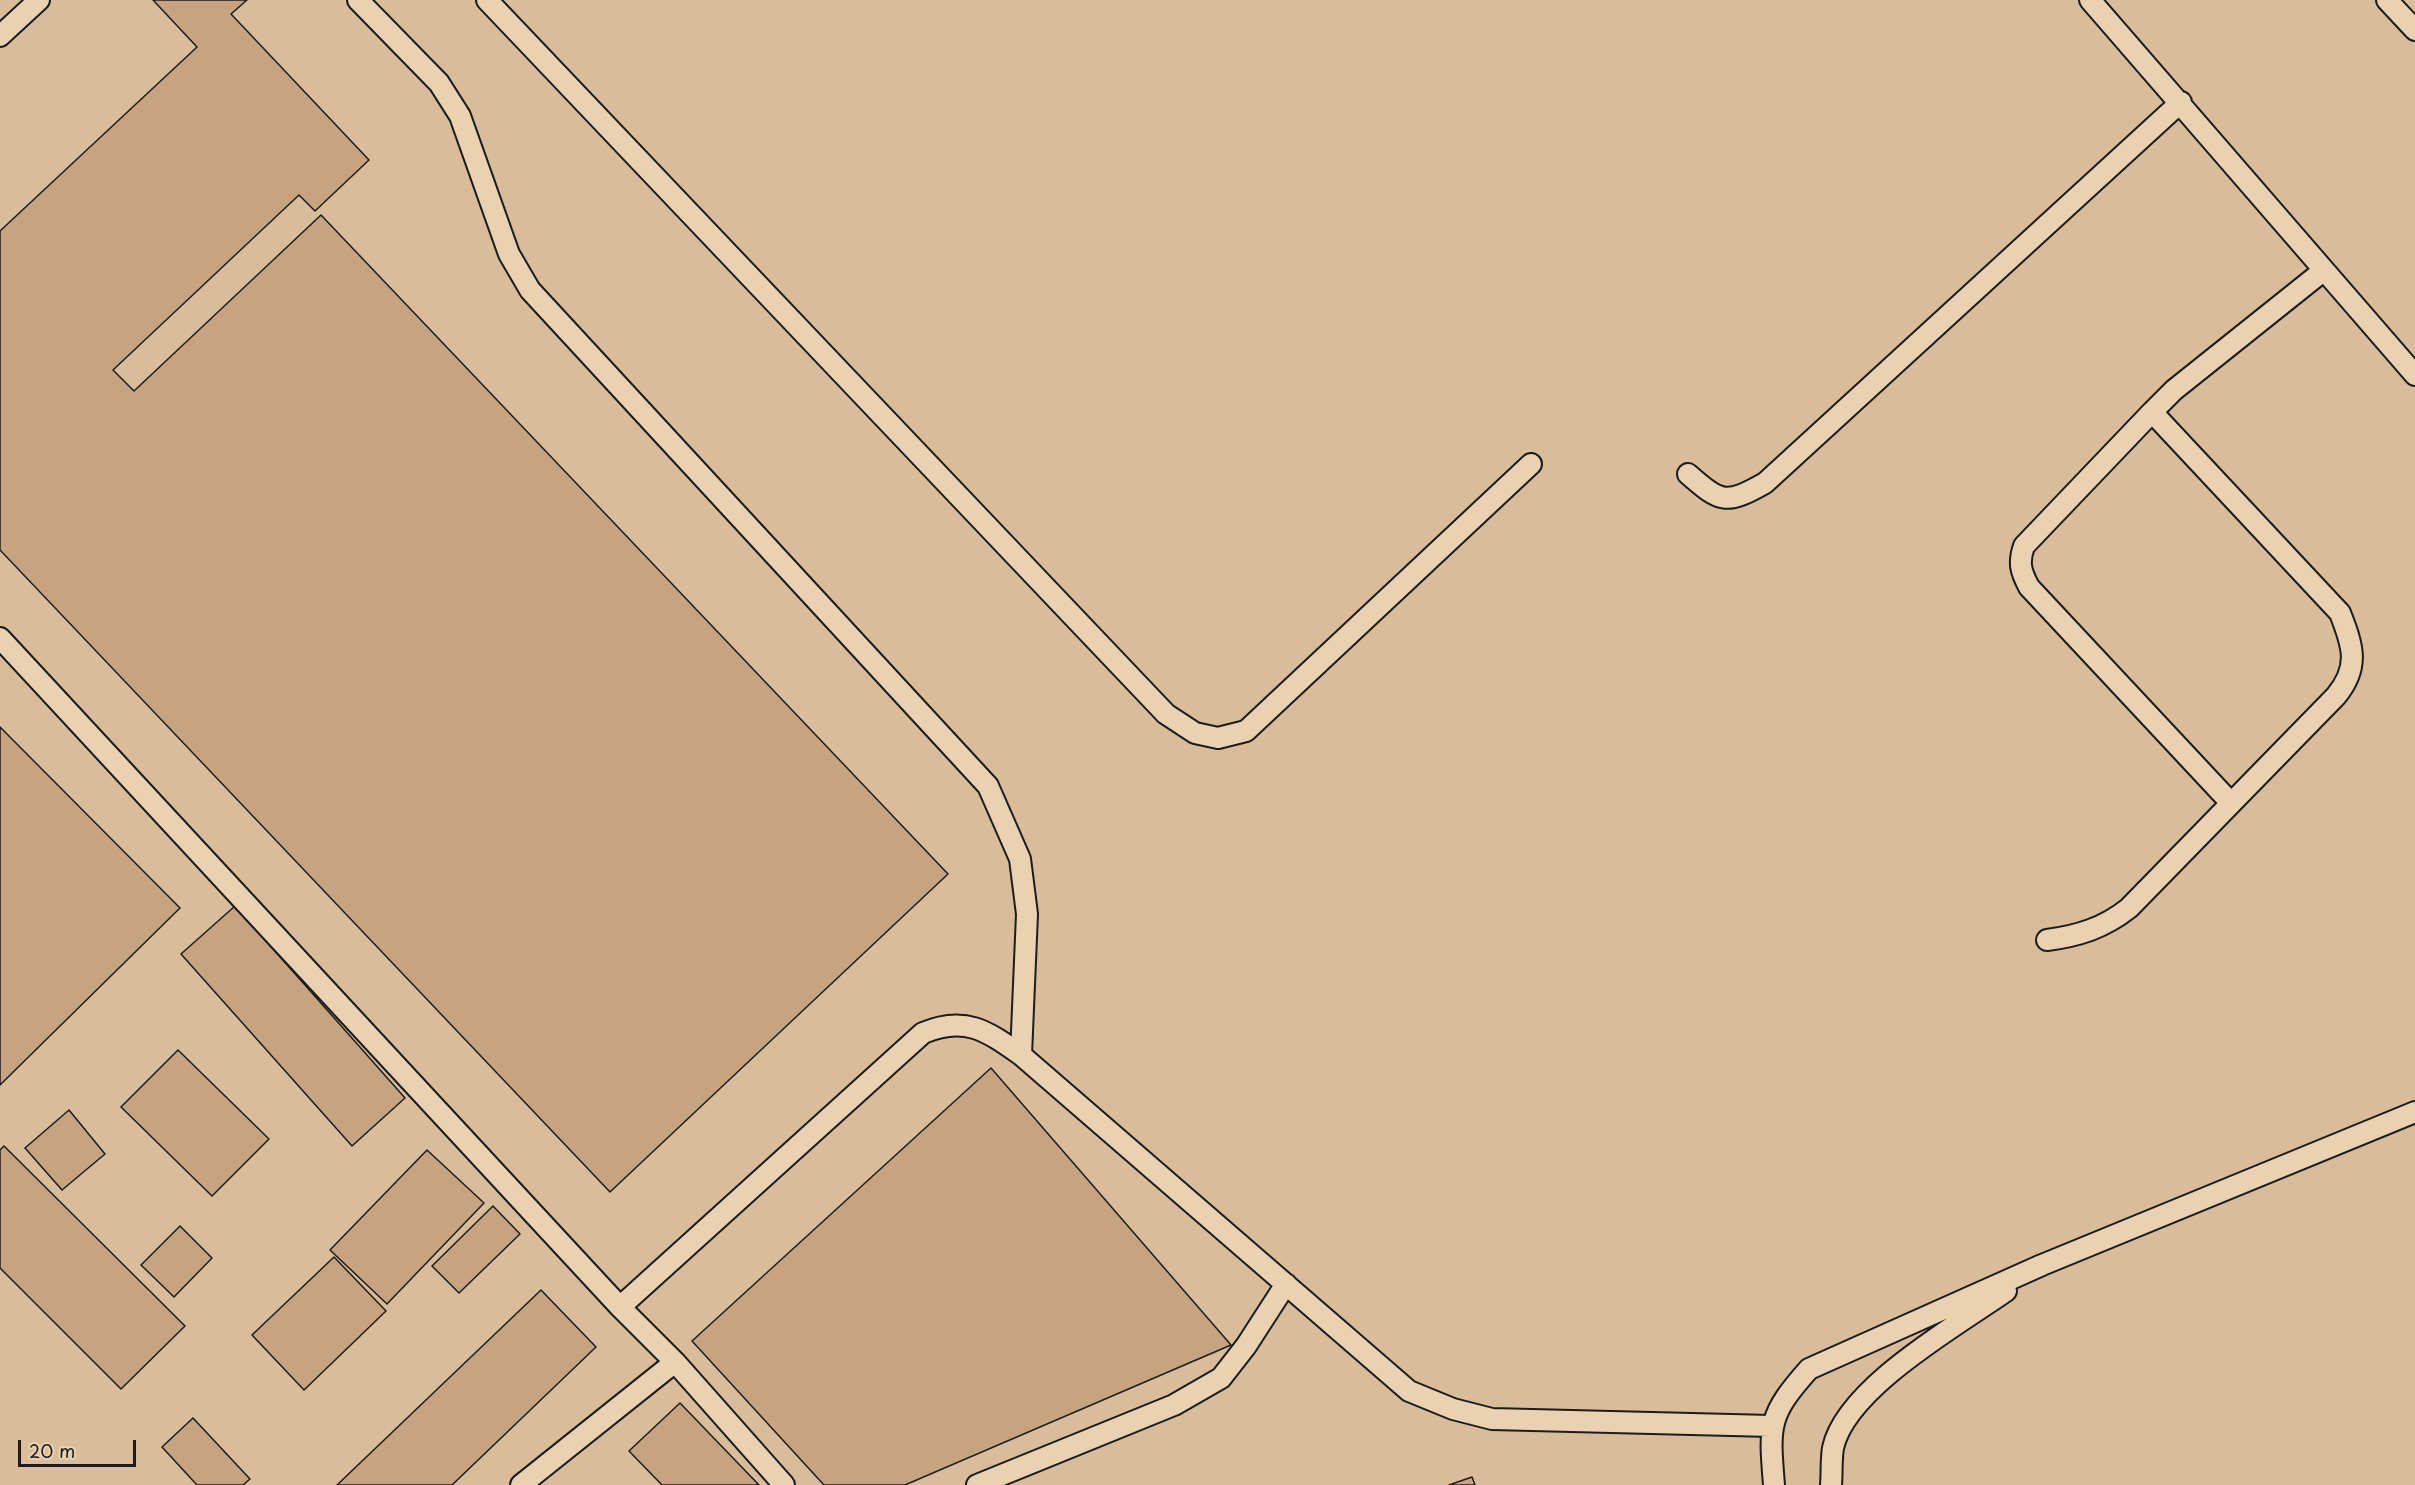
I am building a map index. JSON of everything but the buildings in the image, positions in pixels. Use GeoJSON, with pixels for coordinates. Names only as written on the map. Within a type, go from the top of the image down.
{"type":"FeatureCollection","features":[{"type":"Feature","properties":{"kind":"lane"},"geometry":{"type":"LineString","coordinates":[[0,36],[39,0]]}},
{"type":"Feature","properties":{"kind":"lane"},"geometry":{"type":"LineString","coordinates":[[358,0],[439,83],[460,116],[509,254],[530,291],[988,786],[1020,859],[1027,914],[1021,1055]]}},
{"type":"Feature","properties":{"kind":"lane"},"geometry":{"type":"LineString","coordinates":[[487,0],[1166,714],[1195,732],[1218,738],[1246,730],[1531,464]]}},
{"type":"Feature","properties":{"kind":"lane"},"geometry":{"type":"LineString","coordinates":[[2090,0],[2269,204],[2323,272],[2415,375]]}},
{"type":"Feature","properties":{"kind":"lane"},"geometry":{"type":"LineString","coordinates":[[2387,0],[2415,30]]}},
{"type":"Feature","properties":{"kind":"lane"},"geometry":{"type":"LineString","coordinates":[[1688,474],[1712,495],[1738,498],[1765,483],[2181,102]]}},
{"type":"Feature","properties":{"kind":"lane"},"geometry":{"type":"LineString","coordinates":[[2230,802],[2029,587],[2022,573],[2019,559],[2024,546],[2174,390],[2323,272]]}},
{"type":"Feature","properties":{"kind":"lane"},"geometry":{"type":"LineString","coordinates":[[2047,940],[2070,937],[2092,930],[2118,916],[2346,684],[2353,668],[2351,649],[2340,613],[2152,412]]}},
{"type":"Feature","properties":{"kind":"lane"},"geometry":{"type":"LineString","coordinates":[[0,638],[620,1307],[675,1362],[784,1485]]}},
{"type":"Feature","properties":{"kind":"lane"},"geometry":{"type":"LineString","coordinates":[[620,1307],[923,1033],[942,1025],[973,1026],[989,1033],[1021,1055],[1409,1391],[1453,1409],[1492,1419],[1771,1426]]}},
{"type":"Feature","properties":{"kind":"lane"},"geometry":{"type":"LineString","coordinates":[[1774,1485],[1771,1426],[1784,1397],[1809,1369],[2042,1265],[2415,1112]]}},
{"type":"Feature","properties":{"kind":"lane"},"geometry":{"type":"LineString","coordinates":[[1831,1485],[1833,1447],[1852,1409],[1878,1381],[2042,1265]]}},
{"type":"Feature","properties":{"kind":"lane"},"geometry":{"type":"LineString","coordinates":[[976,1485],[1174,1405],[1221,1378],[1246,1346],[1286,1284]]}},
{"type":"Feature","properties":{"kind":"lane"},"geometry":{"type":"LineString","coordinates":[[521,1485],[675,1362]]}},
{"type":"Feature","properties":{"kind":"shaded area"},"geometry":{"type":"Polygon","coordinates":[[[0,0],[2415,0],[2415,1485],[0,1485],[0,0]]]}}]}
